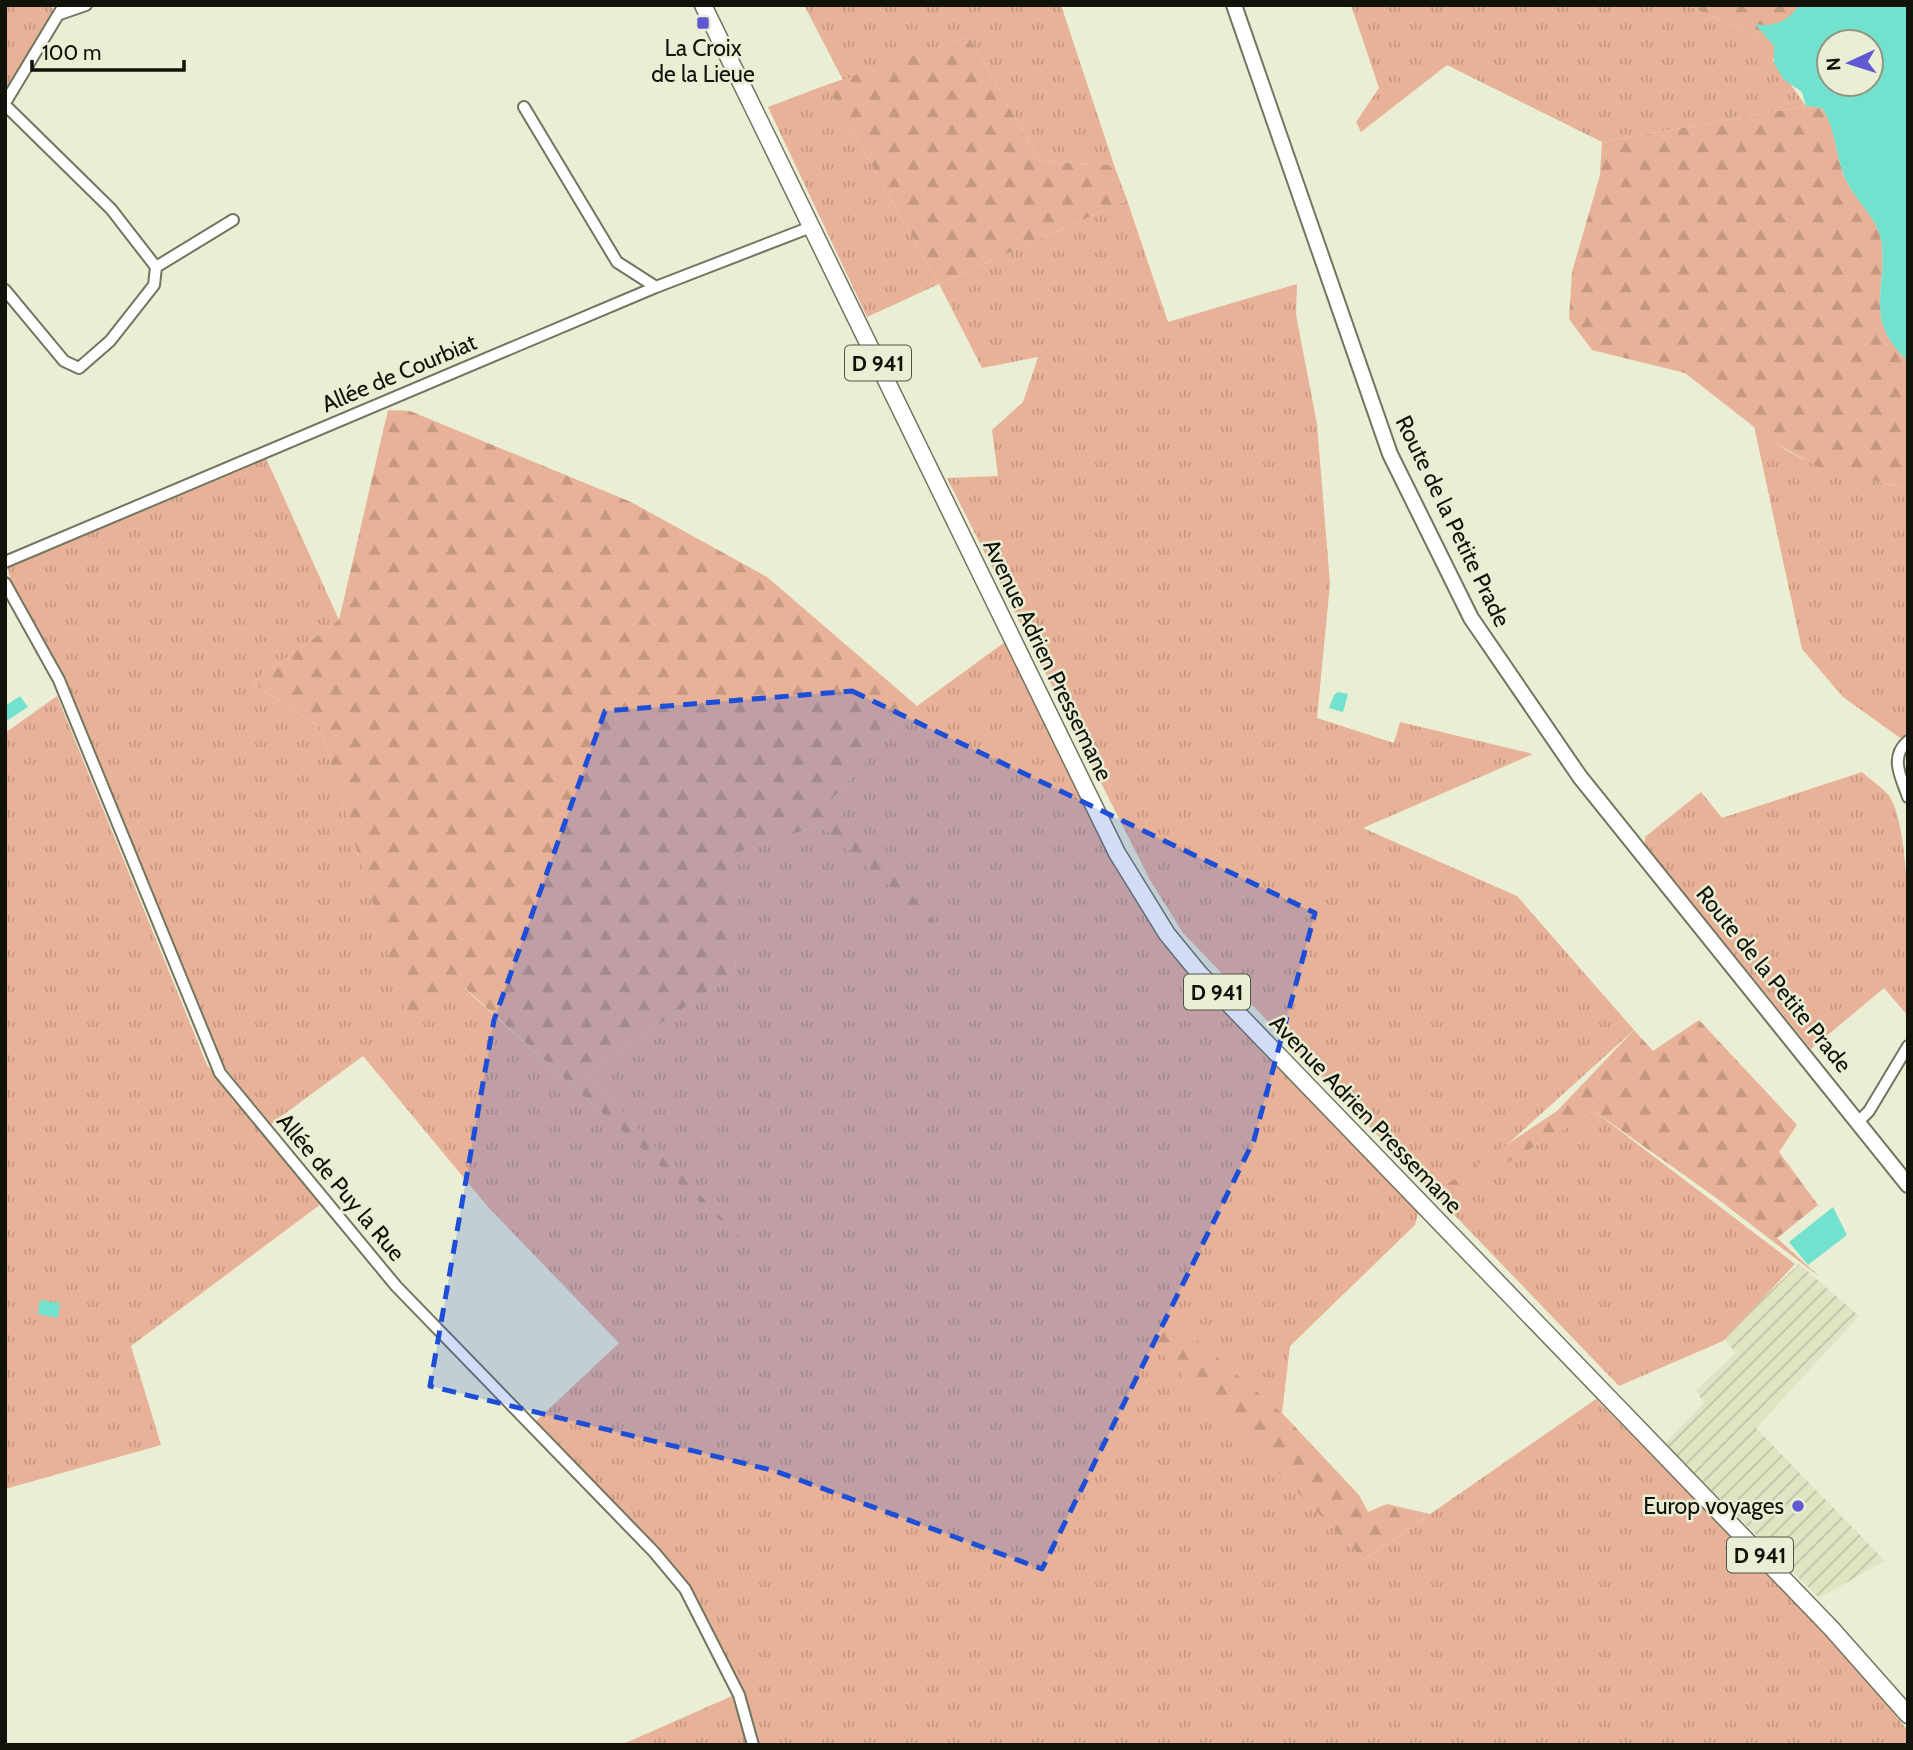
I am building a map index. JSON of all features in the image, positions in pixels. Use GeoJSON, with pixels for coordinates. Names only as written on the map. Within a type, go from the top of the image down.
{"type":"FeatureCollection","features":[{"type":"Feature","properties":{"kind":"main road","name":"D 941"},"geometry":{"type":"LineString","coordinates":[[703,5],[811,227]]}},
{"type":"Feature","properties":{"kind":"main road","name":"Avenue Adrien Pressemane"},"geometry":{"type":"LineString","coordinates":[[811,227],[1118,853],[1167,934],[1208,984],[1812,1609],[1908,1715]]}},
{"type":"Feature","properties":{"kind":"street"},"geometry":{"type":"LineString","coordinates":[[5,290],[64,361],[79,368],[110,341],[154,285],[156,267],[111,209],[5,104],[62,10],[86,5]]}},
{"type":"Feature","properties":{"kind":"street","name":"Route de la Petite Prade"},"geometry":{"type":"LineString","coordinates":[[1234,5],[1390,454],[1471,618],[1580,776],[1908,1185]]}},
{"type":"Feature","properties":{"kind":"street"},"geometry":{"type":"LineString","coordinates":[[524,107],[617,262],[656,287]]}},
{"type":"Feature","properties":{"kind":"street"},"geometry":{"type":"LineString","coordinates":[[156,267],[233,220]]}},
{"type":"Feature","properties":{"kind":"street","name":"Allée de Courbiat"},"geometry":{"type":"LineString","coordinates":[[5,562],[656,287],[811,227]]}},
{"type":"Feature","properties":{"kind":"street","name":"Allée de Puy la Rue"},"geometry":{"type":"LineString","coordinates":[[5,583],[59,680],[220,1073],[396,1286],[654,1552],[685,1589],[738,1695],[753,1745]]}},
{"type":"Feature","properties":{"kind":"street"},"geometry":{"type":"LineString","coordinates":[[1908,741],[1900,747],[1897,760],[1908,797]]}},
{"type":"Feature","properties":{"kind":"street"},"geometry":{"type":"LineString","coordinates":[[1859,1121],[1869,1111],[1908,1046]]}},
{"type":"Feature","properties":{"kind":"highlighted area"},"geometry":{"type":"Polygon","coordinates":[[[852,691],[1315,913],[1254,1140],[1042,1569],[775,1471],[430,1386],[494,1020],[605,711],[852,691]]]}},
{"type":"Feature","properties":{"kind":"shaded area","name":"Europ voyages"},"geometry":{"type":"Polygon","coordinates":[[[1799,1264],[1859,1316],[1756,1428],[1885,1561],[1819,1598],[1665,1443],[1704,1403],[1696,1390],[1736,1353],[1722,1337],[1799,1264]]]}},
{"type":"Feature","properties":{"kind":"green space"},"geometry":{"type":"Polygon","coordinates":[[[5,5],[50,5],[56,13],[5,93],[5,5]]]}},
{"type":"Feature","properties":{"kind":"green space"},"geometry":{"type":"Polygon","coordinates":[[[804,5],[1061,5],[1114,165],[1040,161],[969,37],[843,80],[804,5]]]}},
{"type":"Feature","properties":{"kind":"green space"},"geometry":{"type":"Polygon","coordinates":[[[1351,5],[1687,5],[1756,36],[1806,106],[1602,142],[1447,65],[1361,132],[1356,122],[1379,88],[1351,5]]]}},
{"type":"Feature","properties":{"kind":"green space"},"geometry":{"type":"Polygon","coordinates":[[[1687,5],[1798,5],[1773,60],[1756,36],[1687,5]]]}},
{"type":"Feature","properties":{"kind":"green space"},"geometry":{"type":"Polygon","coordinates":[[[969,37],[1040,161],[1114,165],[1127,200],[939,284],[826,85],[969,37]]]}},
{"type":"Feature","properties":{"kind":"green space"},"geometry":{"type":"Polygon","coordinates":[[[826,85],[939,284],[867,317],[768,107],[826,85]]]}},
{"type":"Feature","properties":{"kind":"green space"},"geometry":{"type":"Polygon","coordinates":[[[1806,106],[1822,108],[1831,126],[1844,175],[1852,192],[1873,220],[1880,236],[1881,319],[1894,346],[1908,361],[1908,488],[1825,471],[1772,441],[1685,373],[1592,350],[1569,319],[1572,272],[1600,175],[1602,142],[1806,106]]]}},
{"type":"Feature","properties":{"kind":"green space"},"geometry":{"type":"Polygon","coordinates":[[[1127,200],[1168,322],[1297,284],[1296,315],[1317,424],[1330,584],[1317,718],[1394,743],[1400,722],[1533,754],[1363,828],[1517,896],[1634,1030],[1450,1196],[1594,1111],[1795,1264],[1723,1341],[1619,1386],[1183,933],[1150,880],[947,478],[998,476],[992,430],[1023,402],[1038,357],[982,368],[939,284],[1127,200]]]}},
{"type":"Feature","properties":{"kind":"green space"},"geometry":{"type":"Polygon","coordinates":[[[388,410],[410,411],[631,502],[767,577],[917,706],[830,801],[952,942],[820,825],[730,855],[736,973],[586,1073],[747,1245],[465,988],[409,1025],[320,727],[252,683],[339,620],[388,410]]]}},
{"type":"Feature","properties":{"kind":"green space"},"geometry":{"type":"Polygon","coordinates":[[[1754,426],[1791,452],[1826,469],[1908,488],[1908,737],[1903,740],[1843,697],[1802,649],[1754,426]]]}},
{"type":"Feature","properties":{"kind":"green space"},"geometry":{"type":"Polygon","coordinates":[[[266,458],[339,620],[252,683],[320,727],[409,1024],[464,988],[738,1236],[586,1073],[736,973],[729,855],[820,825],[947,937],[830,801],[917,706],[1005,642],[1149,923],[1176,957],[1418,1213],[1415,1225],[1290,1346],[1282,1413],[1171,1319],[1151,1342],[1364,1560],[1596,1399],[1843,1650],[1908,1731],[1908,1745],[758,1745],[743,1692],[688,1584],[535,1422],[619,1343],[488,1207],[363,1056],[271,1124],[222,1064],[63,680],[10,578],[8,568],[266,458]]]}},
{"type":"Feature","properties":{"kind":"green space"},"geometry":{"type":"Polygon","coordinates":[[[57,696],[207,1065],[321,1204],[131,1346],[161,1445],[5,1489],[5,733],[57,696]]]}},
{"type":"Feature","properties":{"kind":"green space"},"geometry":{"type":"Polygon","coordinates":[[[1862,772],[1890,797],[1903,841],[1908,903],[1908,1016],[1884,988],[1811,1049],[1645,845],[1645,837],[1701,792],[1722,818],[1862,772]]]}},
{"type":"Feature","properties":{"kind":"green space"},"geometry":{"type":"Polygon","coordinates":[[[1699,1020],[1797,1125],[1779,1152],[1818,1205],[1777,1238],[1821,1278],[1715,1197],[1594,1111],[1446,1199],[1437,1191],[1557,1111],[1634,1030],[1653,1051],[1699,1020]]]}},
{"type":"Feature","properties":{"kind":"green space"},"geometry":{"type":"Polygon","coordinates":[[[1171,1318],[1282,1413],[1359,1495],[1368,1512],[1387,1504],[1430,1514],[1364,1560],[1151,1343],[1171,1318]]]}},
{"type":"Feature","properties":{"kind":"green space"},"geometry":{"type":"Polygon","coordinates":[[[732,1696],[747,1745],[621,1745],[732,1696]]]}},
{"type":"Feature","properties":{"kind":"water"},"geometry":{"type":"Polygon","coordinates":[[[1799,5],[1908,5],[1908,361],[1894,346],[1881,319],[1882,245],[1877,227],[1852,192],[1844,175],[1822,108],[1806,106],[1802,92],[1783,79],[1774,63],[1774,46],[1755,24],[1774,24],[1785,19],[1799,5]]]}},
{"type":"Feature","properties":{"kind":"water"},"geometry":{"type":"Polygon","coordinates":[[[1338,692],[1348,694],[1343,712],[1329,708],[1338,692]]]}},
{"type":"Feature","properties":{"kind":"water"},"geometry":{"type":"Polygon","coordinates":[[[20,696],[28,707],[5,722],[5,706],[20,696]]]}},
{"type":"Feature","properties":{"kind":"water"},"geometry":{"type":"Polygon","coordinates":[[[1833,1207],[1847,1235],[1808,1265],[1789,1242],[1833,1207]]]}},
{"type":"Feature","properties":{"kind":"water"},"geometry":{"type":"Polygon","coordinates":[[[40,1300],[60,1303],[58,1318],[38,1314],[40,1300]]]}},
{"type":"Feature","properties":{"kind":"place","name":"La Croix de la Lieue"},"geometry":{"type":"Point","coordinates":[703,23]}},
{"type":"Feature","properties":{"kind":"place","name":"Europ voyages"},"geometry":{"type":"Point","coordinates":[1798,1506]}}]}
